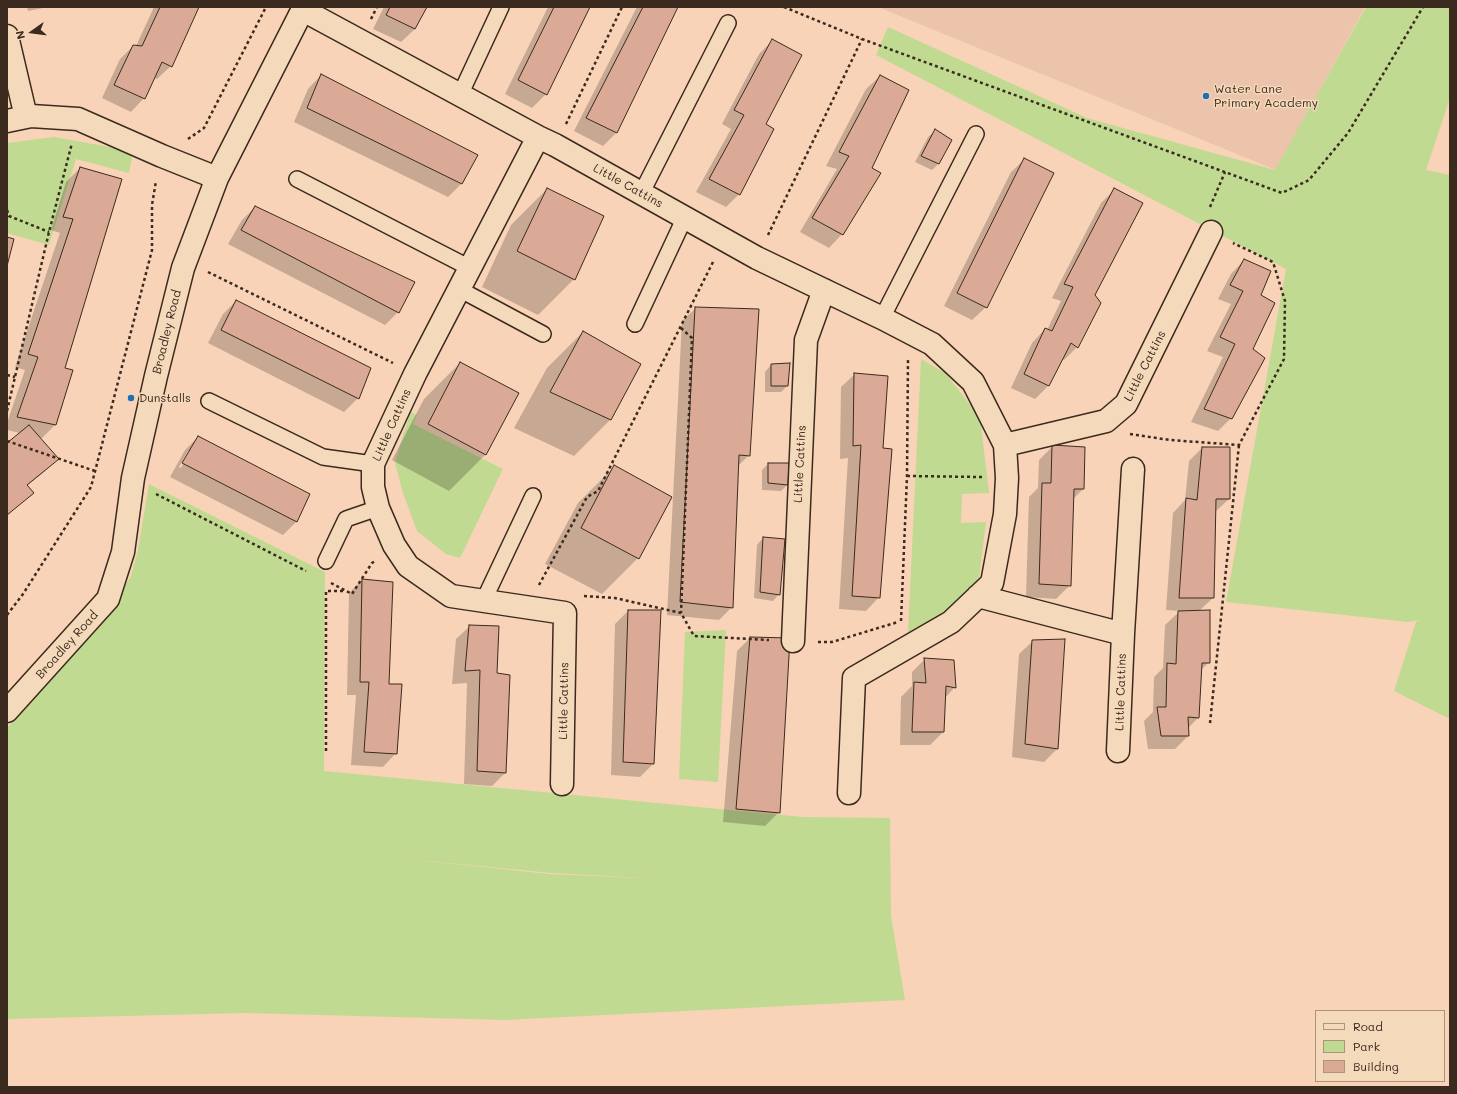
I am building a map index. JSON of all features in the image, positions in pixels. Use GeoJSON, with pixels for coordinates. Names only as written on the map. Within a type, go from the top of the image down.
{"type":"FeatureCollection","features":[{"type":"Feature","properties":{"kind":"street","name":"Little Cattins"},"geometry":{"type":"LineString","coordinates":[[303,8],[641,194],[686,217],[757,258],[882,318],[932,344],[973,382],[1005,445],[1007,478],[1005,514],[992,583],[951,622],[854,678],[849,792]]}},
{"type":"Feature","properties":{"kind":"street","name":"Broadley Road"},"geometry":{"type":"LineString","coordinates":[[7,712],[108,599],[123,552],[133,478],[156,376],[183,268],[217,178],[303,8]]}},
{"type":"Feature","properties":{"kind":"street"},"geometry":{"type":"LineString","coordinates":[[7,36],[16,119],[31,116],[78,119],[162,156],[217,178]]}},
{"type":"Feature","properties":{"kind":"street","name":"Little Cattins"},"geometry":{"type":"LineString","coordinates":[[547,141],[470,268],[415,374],[373,464],[373,486],[378,508],[394,546],[408,566],[451,596],[483,602],[565,613],[562,784]]}},
{"type":"Feature","properties":{"kind":"street","name":"Little Cattins"},"geometry":{"type":"LineString","coordinates":[[1005,445],[1106,421],[1126,404],[1209,223]]}},
{"type":"Feature","properties":{"kind":"street","name":"Little Cattins"},"geometry":{"type":"LineString","coordinates":[[792,641],[806,340],[824,290]]}},
{"type":"Feature","properties":{"kind":"street","name":"Little Cattins"},"geometry":{"type":"LineString","coordinates":[[1118,751],[1123,634],[1133,469]]}},
{"type":"Feature","properties":{"kind":"street"},"geometry":{"type":"LineString","coordinates":[[978,596],[1123,634]]}},
{"type":"Feature","properties":{"kind":"lane"},"geometry":{"type":"LineString","coordinates":[[460,95],[501,7]]}},
{"type":"Feature","properties":{"kind":"lane"},"geometry":{"type":"LineString","coordinates":[[641,194],[728,23]]}},
{"type":"Feature","properties":{"kind":"lane"},"geometry":{"type":"LineString","coordinates":[[882,318],[976,134]]}},
{"type":"Feature","properties":{"kind":"lane"},"geometry":{"type":"LineString","coordinates":[[297,179],[470,268]]}},
{"type":"Feature","properties":{"kind":"lane"},"geometry":{"type":"LineString","coordinates":[[635,324],[686,217]]}},
{"type":"Feature","properties":{"kind":"lane"},"geometry":{"type":"LineString","coordinates":[[459,289],[543,334]]}},
{"type":"Feature","properties":{"kind":"lane"},"geometry":{"type":"LineString","coordinates":[[209,401],[323,457],[373,464]]}},
{"type":"Feature","properties":{"kind":"lane"},"geometry":{"type":"LineString","coordinates":[[483,602],[533,496]]}},
{"type":"Feature","properties":{"kind":"lane"},"geometry":{"type":"LineString","coordinates":[[326,561],[346,519],[378,508]]}},
{"type":"Feature","properties":{"kind":"path"},"geometry":{"type":"LineString","coordinates":[[7,615],[23,594],[91,487],[152,250],[152,205],[162,156],[204,128],[266,7]]}},
{"type":"Feature","properties":{"kind":"path"},"geometry":{"type":"LineString","coordinates":[[547,141],[622,7]]}},
{"type":"Feature","properties":{"kind":"path"},"geometry":{"type":"LineString","coordinates":[[784,7],[862,39],[1282,193],[1309,180],[1348,133],[1423,7]]}},
{"type":"Feature","properties":{"kind":"path"},"geometry":{"type":"LineString","coordinates":[[757,258],[862,39]]}},
{"type":"Feature","properties":{"kind":"path"},"geometry":{"type":"LineString","coordinates":[[7,411],[49,232],[78,119]]}},
{"type":"Feature","properties":{"kind":"path"},"geometry":{"type":"LineString","coordinates":[[1209,223],[1225,172]]}},
{"type":"Feature","properties":{"kind":"path"},"geometry":{"type":"LineString","coordinates":[[7,210],[9,216],[49,232]]}},
{"type":"Feature","properties":{"kind":"path"},"geometry":{"type":"LineString","coordinates":[[526,608],[586,497],[598,491],[725,239]]}},
{"type":"Feature","properties":{"kind":"path"},"geometry":{"type":"LineString","coordinates":[[1210,723],[1239,445],[1284,359],[1285,302],[1273,262],[1250,251]]}},
{"type":"Feature","properties":{"kind":"path"},"geometry":{"type":"LineString","coordinates":[[206,279],[211,265]]}},
{"type":"Feature","properties":{"kind":"path"},"geometry":{"type":"LineString","coordinates":[[208,272],[415,374]]}},
{"type":"Feature","properties":{"kind":"path"},"geometry":{"type":"LineString","coordinates":[[681,328],[692,338],[681,613],[694,636],[832,642],[901,621]]}},
{"type":"Feature","properties":{"kind":"path"},"geometry":{"type":"LineString","coordinates":[[902,651],[901,621],[907,476],[908,332]]}},
{"type":"Feature","properties":{"kind":"path"},"geometry":{"type":"LineString","coordinates":[[7,375],[15,377]]}},
{"type":"Feature","properties":{"kind":"path"},"geometry":{"type":"LineString","coordinates":[[1106,421],[1124,433],[1170,440],[1239,445]]}},
{"type":"Feature","properties":{"kind":"path"},"geometry":{"type":"LineString","coordinates":[[7,441],[95,471]]}},
{"type":"Feature","properties":{"kind":"path"},"geometry":{"type":"LineString","coordinates":[[907,476],[1007,478]]}},
{"type":"Feature","properties":{"kind":"path"},"geometry":{"type":"LineString","coordinates":[[162,497],[311,573]]}},
{"type":"Feature","properties":{"kind":"path"},"geometry":{"type":"LineString","coordinates":[[325,580],[352,594],[372,563],[394,546]]}},
{"type":"Feature","properties":{"kind":"path"},"geometry":{"type":"LineString","coordinates":[[326,750],[326,591],[346,591]]}},
{"type":"Feature","properties":{"kind":"path"},"geometry":{"type":"LineString","coordinates":[[565,613],[577,595],[615,598],[681,613]]}},
{"type":"Feature","properties":{"kind":"shaded area","name":"Water Lane Primary Academy"},"geometry":{"type":"Polygon","coordinates":[[[878,7],[1365,7],[1276,170],[878,7]]]}},
{"type":"Feature","properties":{"kind":"green space"},"geometry":{"type":"Polygon","coordinates":[[[1366,7],[1450,7],[1450,98],[1426,170],[1450,175],[1450,719],[1394,691],[1416,622],[1420,620],[1408,622],[1226,602],[1286,269],[876,55],[888,27],[1087,118],[1275,170],[1366,7]]]}},
{"type":"Feature","properties":{"kind":"green space"},"geometry":{"type":"Polygon","coordinates":[[[54,137],[133,151],[129,173],[76,159],[49,245],[7,233],[7,143],[54,137]]]}},
{"type":"Feature","properties":{"kind":"green space"},"geometry":{"type":"Polygon","coordinates":[[[921,359],[945,373],[980,417],[989,493],[962,494],[961,523],[986,522],[979,579],[967,597],[943,621],[908,632],[921,359]]]}},
{"type":"Feature","properties":{"kind":"green space"},"geometry":{"type":"Polygon","coordinates":[[[410,412],[417,415],[413,424],[503,469],[460,558],[446,554],[417,531],[403,493],[395,463],[410,412]]]}},
{"type":"Feature","properties":{"kind":"green space"},"geometry":{"type":"Polygon","coordinates":[[[149,484],[325,572],[324,771],[803,817],[890,818],[891,916],[905,1000],[505,1020],[245,1013],[7,1019],[7,728],[114,603],[131,576],[138,550],[149,484]],[[398,858],[549,874],[663,879],[551,873],[398,858]]]}},
{"type":"Feature","properties":{"kind":"green space"},"geometry":{"type":"Polygon","coordinates":[[[726,630],[718,782],[679,779],[685,632],[726,630]]]}},
{"type":"Feature","properties":{"kind":"building"},"geometry":{"type":"Polygon","coordinates":[[[160,7],[199,7],[172,67],[162,62],[145,99],[114,85],[133,45],[142,46],[160,7]]]}},
{"type":"Feature","properties":{"kind":"building"},"geometry":{"type":"Polygon","coordinates":[[[390,7],[427,7],[415,29],[386,15],[390,7]]]}},
{"type":"Feature","properties":{"kind":"building"},"geometry":{"type":"Polygon","coordinates":[[[554,7],[590,7],[547,95],[518,80],[554,7]]]}},
{"type":"Feature","properties":{"kind":"building"},"geometry":{"type":"Polygon","coordinates":[[[643,7],[678,7],[617,133],[586,118],[643,7]]]}},
{"type":"Feature","properties":{"kind":"building"},"geometry":{"type":"Polygon","coordinates":[[[772,39],[802,55],[766,124],[774,129],[740,195],[709,179],[744,115],[734,110],[772,39]]]}},
{"type":"Feature","properties":{"kind":"building"},"geometry":{"type":"Polygon","coordinates":[[[321,74],[478,155],[462,184],[307,108],[321,74]]]}},
{"type":"Feature","properties":{"kind":"building"},"geometry":{"type":"Polygon","coordinates":[[[880,75],[909,90],[872,168],[881,173],[843,235],[812,218],[849,156],[839,152],[880,75]]]}},
{"type":"Feature","properties":{"kind":"building"},"geometry":{"type":"Polygon","coordinates":[[[935,129],[952,140],[939,164],[921,156],[935,129]]]}},
{"type":"Feature","properties":{"kind":"building"},"geometry":{"type":"Polygon","coordinates":[[[1024,158],[1054,173],[987,308],[957,293],[1024,158]]]}},
{"type":"Feature","properties":{"kind":"building"},"geometry":{"type":"Polygon","coordinates":[[[80,167],[122,179],[65,368],[73,370],[56,425],[17,417],[38,357],[28,354],[73,219],[63,217],[80,167]]]}},
{"type":"Feature","properties":{"kind":"building"},"geometry":{"type":"Polygon","coordinates":[[[547,188],[604,216],[575,280],[517,251],[547,188]]]}},
{"type":"Feature","properties":{"kind":"building"},"geometry":{"type":"Polygon","coordinates":[[[1114,188],[1143,203],[1095,295],[1101,303],[1078,348],[1071,343],[1049,386],[1024,374],[1045,328],[1052,331],[1073,287],[1064,284],[1114,188]]]}},
{"type":"Feature","properties":{"kind":"building"},"geometry":{"type":"Polygon","coordinates":[[[255,206],[415,282],[399,313],[241,230],[255,206]]]}},
{"type":"Feature","properties":{"kind":"building"},"geometry":{"type":"Polygon","coordinates":[[[7,237],[14,239],[7,266],[7,237]]]}},
{"type":"Feature","properties":{"kind":"building"},"geometry":{"type":"Polygon","coordinates":[[[1244,259],[1271,271],[1261,295],[1275,303],[1253,349],[1265,358],[1232,419],[1204,409],[1235,344],[1220,337],[1243,291],[1230,285],[1244,259]]]}},
{"type":"Feature","properties":{"kind":"building"},"geometry":{"type":"Polygon","coordinates":[[[236,300],[371,368],[359,399],[221,330],[236,300]]]}},
{"type":"Feature","properties":{"kind":"building"},"geometry":{"type":"Polygon","coordinates":[[[695,307],[759,309],[750,456],[739,455],[733,608],[680,602],[695,307]]]}},
{"type":"Feature","properties":{"kind":"building"},"geometry":{"type":"Polygon","coordinates":[[[583,331],[641,364],[611,420],[550,392],[583,331]]]}},
{"type":"Feature","properties":{"kind":"building"},"geometry":{"type":"Polygon","coordinates":[[[460,362],[519,393],[486,455],[428,424],[460,362]]]}},
{"type":"Feature","properties":{"kind":"building"},"geometry":{"type":"Polygon","coordinates":[[[790,363],[788,386],[771,386],[771,364],[790,363]]]}},
{"type":"Feature","properties":{"kind":"building"},"geometry":{"type":"Polygon","coordinates":[[[854,373],[888,376],[883,448],[892,449],[880,598],[852,596],[861,445],[853,446],[854,373]]]}},
{"type":"Feature","properties":{"kind":"building"},"geometry":{"type":"Polygon","coordinates":[[[29,425],[59,459],[27,485],[34,493],[7,515],[7,443],[29,425]]]}},
{"type":"Feature","properties":{"kind":"building"},"geometry":{"type":"Polygon","coordinates":[[[198,436],[310,494],[297,522],[182,463],[198,436]]]}},
{"type":"Feature","properties":{"kind":"building"},"geometry":{"type":"Polygon","coordinates":[[[1052,445],[1085,447],[1084,489],[1074,489],[1071,586],[1039,584],[1042,483],[1051,483],[1052,445]]]}},
{"type":"Feature","properties":{"kind":"building"},"geometry":{"type":"Polygon","coordinates":[[[1202,447],[1230,447],[1230,499],[1216,499],[1214,598],[1179,598],[1186,498],[1197,500],[1202,447]]]}},
{"type":"Feature","properties":{"kind":"building"},"geometry":{"type":"Polygon","coordinates":[[[768,463],[789,463],[788,485],[768,483],[768,463]]]}},
{"type":"Feature","properties":{"kind":"building"},"geometry":{"type":"Polygon","coordinates":[[[614,465],[672,497],[639,559],[581,528],[614,465]]]}},
{"type":"Feature","properties":{"kind":"building"},"geometry":{"type":"Polygon","coordinates":[[[763,537],[785,539],[780,595],[760,592],[763,537]]]}},
{"type":"Feature","properties":{"kind":"building"},"geometry":{"type":"Polygon","coordinates":[[[362,579],[393,582],[389,684],[402,684],[397,754],[364,752],[369,682],[360,682],[362,579]]]}},
{"type":"Feature","properties":{"kind":"building"},"geometry":{"type":"Polygon","coordinates":[[[628,610],[661,610],[654,764],[623,762],[628,610]]]}},
{"type":"Feature","properties":{"kind":"building"},"geometry":{"type":"Polygon","coordinates":[[[1210,610],[1210,663],[1202,663],[1199,718],[1188,717],[1189,736],[1161,736],[1157,707],[1166,707],[1167,663],[1176,664],[1178,611],[1210,610]]]}},
{"type":"Feature","properties":{"kind":"building"},"geometry":{"type":"Polygon","coordinates":[[[469,625],[499,626],[497,673],[510,675],[506,773],[477,771],[480,670],[465,671],[469,625]]]}},
{"type":"Feature","properties":{"kind":"building"},"geometry":{"type":"Polygon","coordinates":[[[750,637],[790,638],[780,813],[736,809],[750,637]]]}},
{"type":"Feature","properties":{"kind":"building"},"geometry":{"type":"Polygon","coordinates":[[[1065,639],[1058,749],[1025,744],[1032,640],[1065,639]]]}},
{"type":"Feature","properties":{"kind":"building"},"geometry":{"type":"Polygon","coordinates":[[[924,658],[954,660],[956,688],[946,686],[944,732],[912,732],[914,682],[926,683],[924,658]]]}},
{"type":"Feature","properties":{"kind":"place","name":"Water Lane Primary Academy"},"geometry":{"type":"Point","coordinates":[1206,96]}},
{"type":"Feature","properties":{"kind":"place","name":"Dunstalls"},"geometry":{"type":"Point","coordinates":[131,398]}}]}
